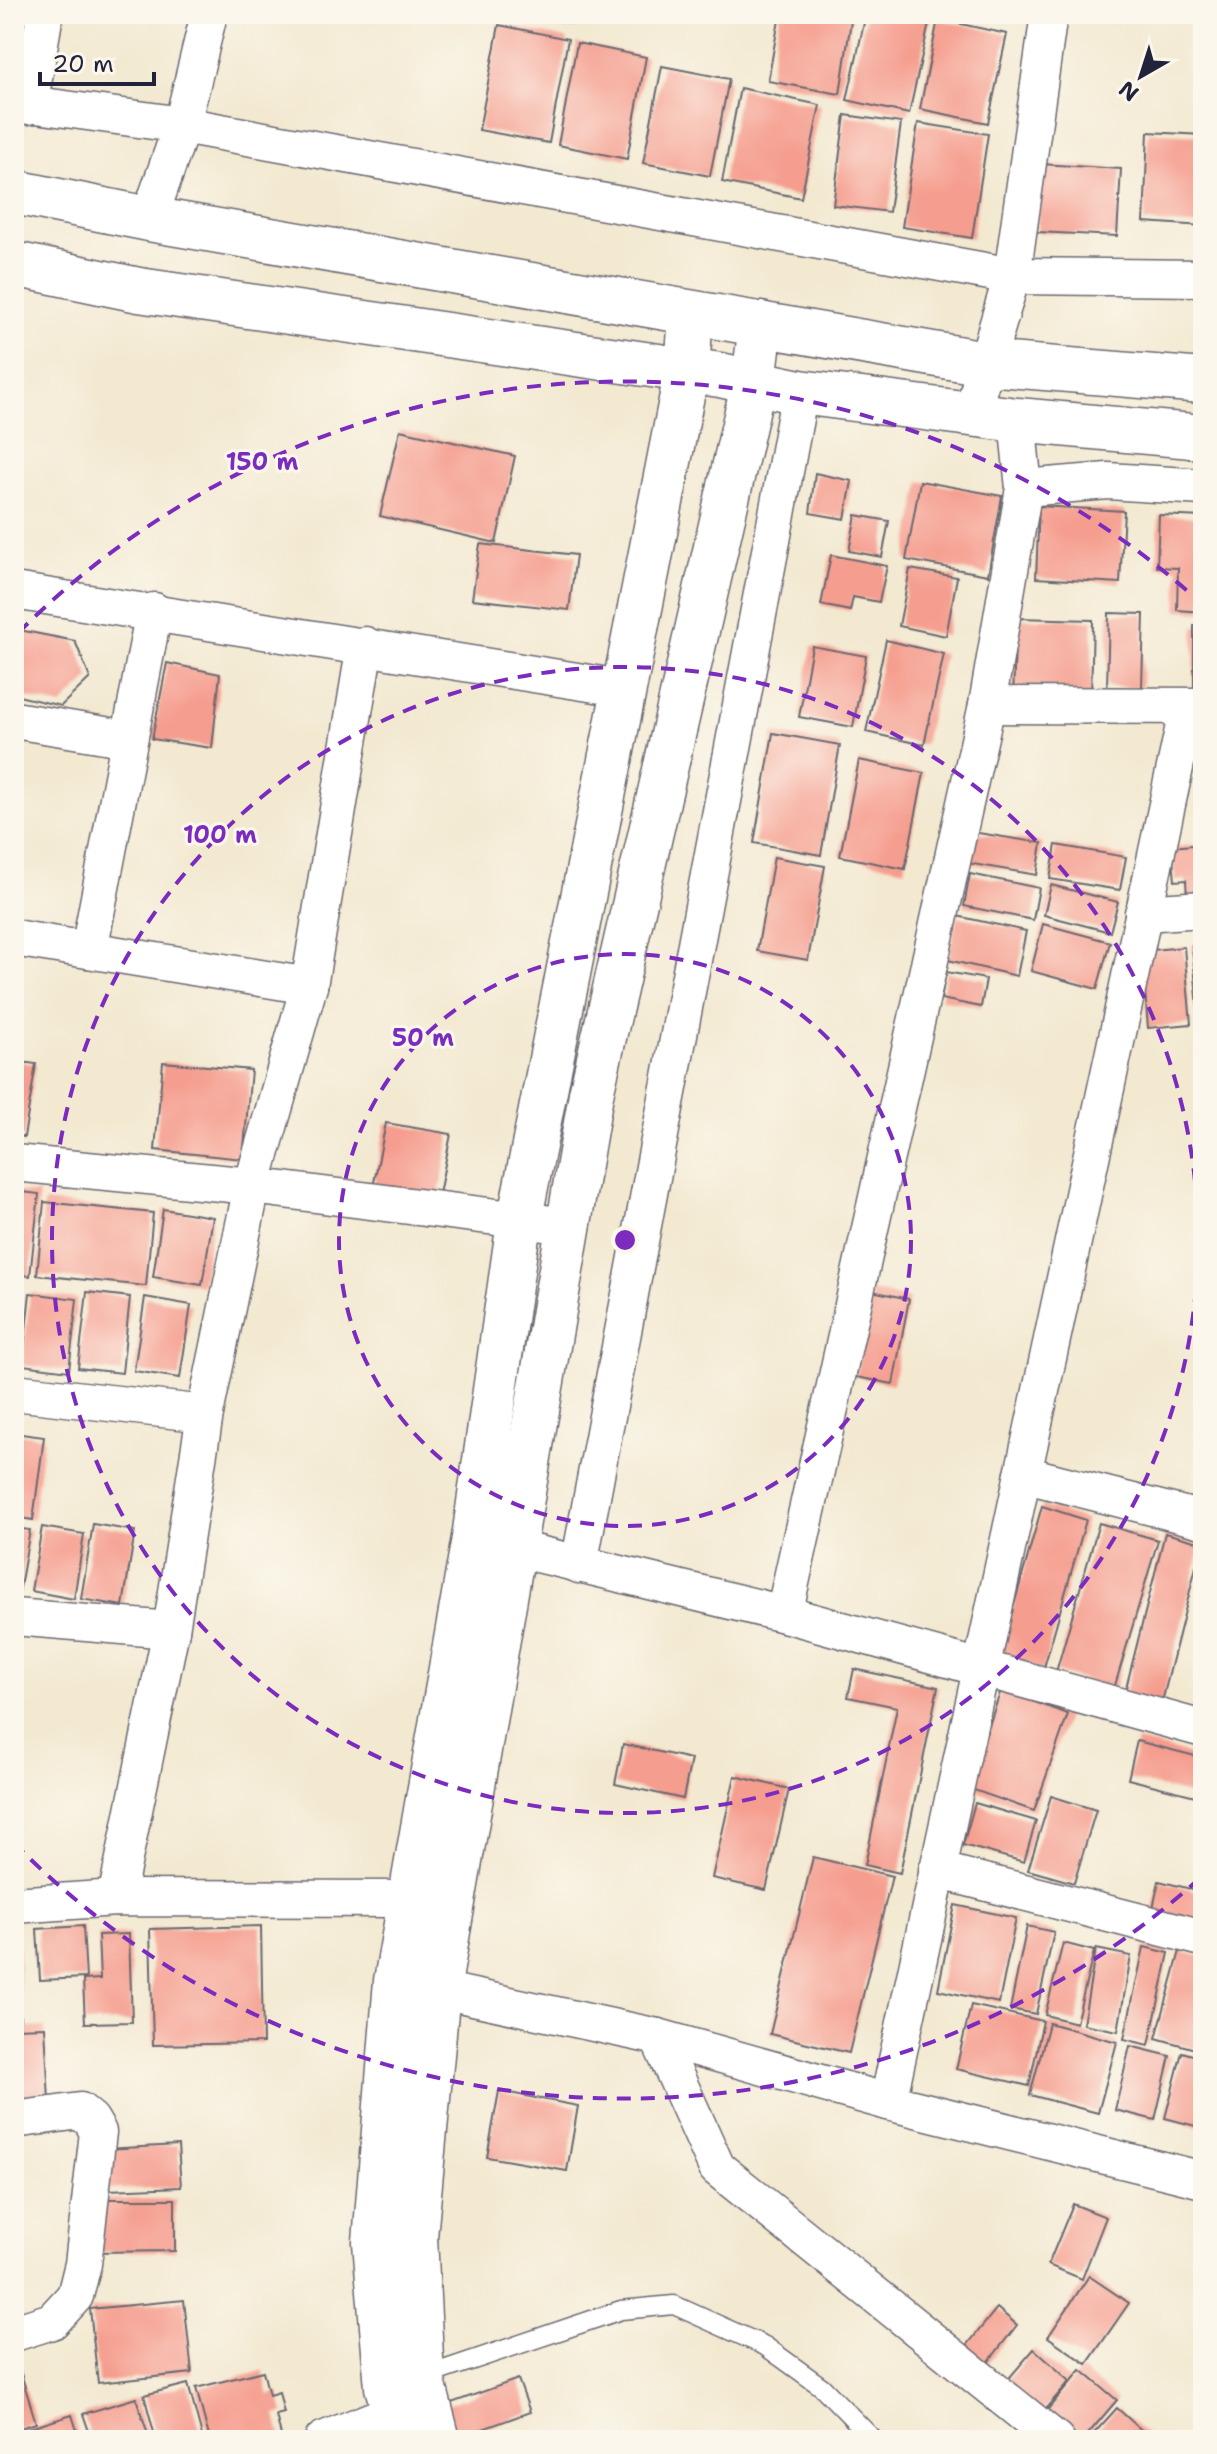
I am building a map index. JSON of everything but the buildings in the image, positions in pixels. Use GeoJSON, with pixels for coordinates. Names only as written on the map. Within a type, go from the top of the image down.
{"type":"FeatureCollection","features":[{"type":"Feature","properties":{"kind":"street"},"geometry":{"type":"LineString","coordinates":[[45,14],[21,104],[182,125],[1012,276],[1203,278]]}},
{"type":"Feature","properties":{"kind":"street"},"geometry":{"type":"LineString","coordinates":[[149,219],[182,125],[209,14]]}},
{"type":"Feature","properties":{"kind":"street"},"geometry":{"type":"LineString","coordinates":[[972,412],[1012,276],[1049,14]]}},
{"type":"Feature","properties":{"kind":"street"},"geometry":{"type":"LineString","coordinates":[[14,192],[149,219],[985,363],[1203,381]]}},
{"type":"Feature","properties":{"kind":"street"},"geometry":{"type":"LineString","coordinates":[[14,264],[139,290],[687,370],[800,392],[1017,420],[1203,437]]}},
{"type":"Feature","properties":{"kind":"street"},"geometry":{"type":"LineString","coordinates":[[438,2440],[406,2403],[375,2242],[494,1543],[519,1222],[627,689],[687,370],[691,314]]}},
{"type":"Feature","properties":{"kind":"street"},"geometry":{"type":"LineString","coordinates":[[417,1985],[409,1899],[568,1226],[591,1094],[754,381],[761,324]]}},
{"type":"Feature","properties":{"kind":"street"},"geometry":{"type":"LineString","coordinates":[[579,1565],[800,392]]}},
{"type":"Feature","properties":{"kind":"street"},"geometry":{"type":"LineString","coordinates":[[784,1614],[987,705],[1024,488],[1017,420]]}},
{"type":"Feature","properties":{"kind":"street"},"geometry":{"type":"LineString","coordinates":[[1024,488],[1108,481],[1203,487]]}},
{"type":"Feature","properties":{"kind":"street"},"geometry":{"type":"LineString","coordinates":[[14,591],[627,689]]}},
{"type":"Feature","properties":{"kind":"street"},"geometry":{"type":"LineString","coordinates":[[89,950],[154,611]]}},
{"type":"Feature","properties":{"kind":"street"},"geometry":{"type":"LineString","coordinates":[[116,1898],[171,1630],[205,1414],[252,1186],[309,986],[365,645]]}},
{"type":"Feature","properties":{"kind":"street"},"geometry":{"type":"LineString","coordinates":[[888,2102],[1143,913],[1196,706],[987,705]]}},
{"type":"Feature","properties":{"kind":"street"},"geometry":{"type":"LineString","coordinates":[[14,720],[129,739]]}},
{"type":"Feature","properties":{"kind":"street"},"geometry":{"type":"LineString","coordinates":[[1143,913],[1203,909]]}},
{"type":"Feature","properties":{"kind":"street"},"geometry":{"type":"LineString","coordinates":[[14,938],[309,986]]}},
{"type":"Feature","properties":{"kind":"street"},"geometry":{"type":"LineString","coordinates":[[14,1163],[252,1186],[568,1226]]}},
{"type":"Feature","properties":{"kind":"street"},"geometry":{"type":"LineString","coordinates":[[14,1392],[205,1414]]}},
{"type":"Feature","properties":{"kind":"street"},"geometry":{"type":"LineString","coordinates":[[1023,1474],[1203,1520]]}},
{"type":"Feature","properties":{"kind":"street"},"geometry":{"type":"LineString","coordinates":[[494,1543],[784,1614],[1203,1729]]}},
{"type":"Feature","properties":{"kind":"street"},"geometry":{"type":"LineString","coordinates":[[14,1617],[171,1630]]}},
{"type":"Feature","properties":{"kind":"street"},"geometry":{"type":"LineString","coordinates":[[937,1870],[1203,1938]]}},
{"type":"Feature","properties":{"kind":"street"},"geometry":{"type":"LineString","coordinates":[[14,1905],[116,1898],[409,1899]]}},
{"type":"Feature","properties":{"kind":"street"},"geometry":{"type":"LineString","coordinates":[[417,1985],[658,2037],[888,2102],[1203,2180]]}},
{"type":"Feature","properties":{"kind":"street"},"geometry":{"type":"LineString","coordinates":[[658,2037],[717,2168],[1056,2440]]}},
{"type":"Feature","properties":{"kind":"street"},"geometry":{"type":"LineString","coordinates":[[14,2120],[80,2111],[98,2132],[83,2264],[75,2296],[52,2321],[14,2333]]}},
{"type":"Feature","properties":{"kind":"street"},"geometry":{"type":"LineString","coordinates":[[323,2440],[406,2403]]}},
{"type":"Feature","properties":{"kind":"lane"},"geometry":{"type":"LineString","coordinates":[[406,2403],[621,2310],[674,2305],[765,2346],[822,2387],[874,2440]]}}]}
